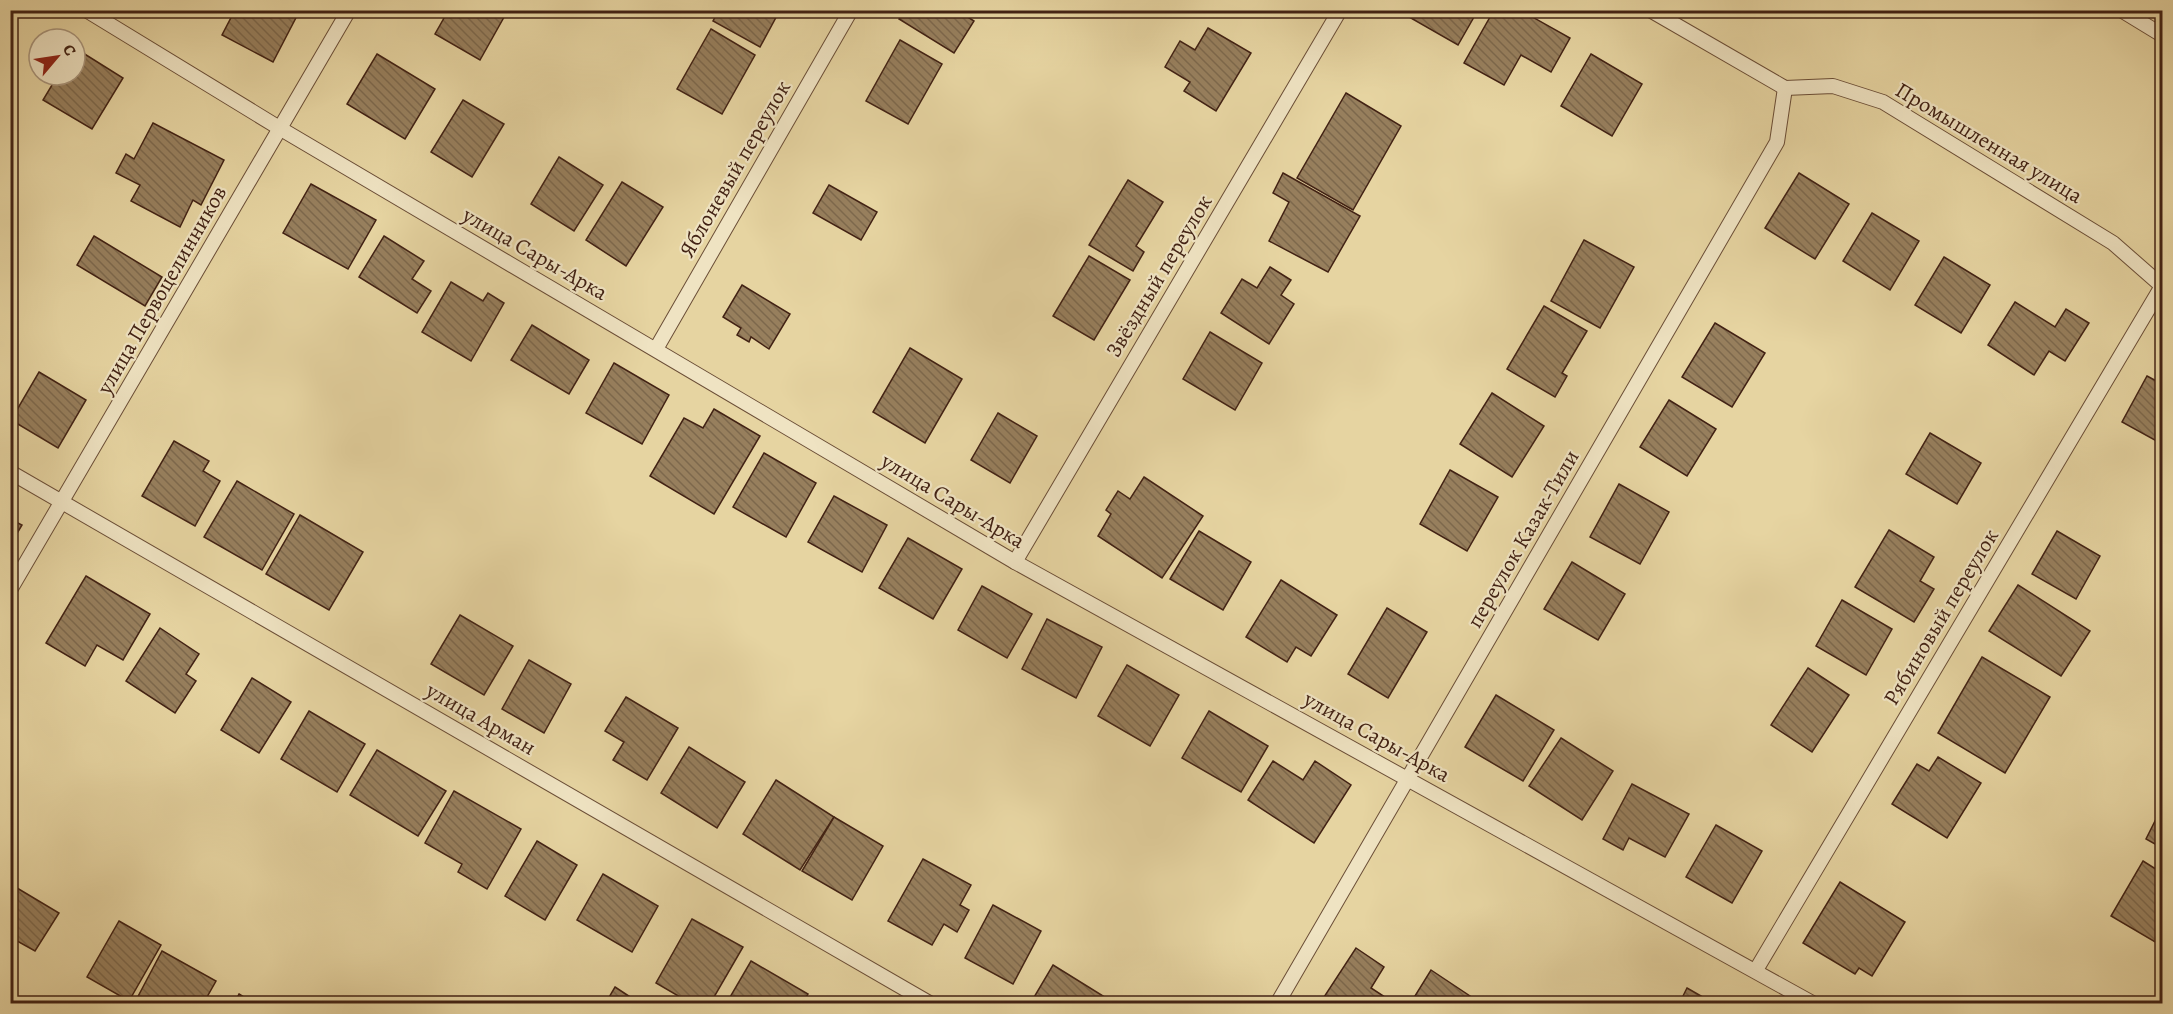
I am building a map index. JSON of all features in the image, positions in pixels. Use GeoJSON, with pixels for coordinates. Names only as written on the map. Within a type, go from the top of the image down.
{"type":"FeatureCollection","features":[{"type":"Feature","properties":{"kind":"lane","name":"улица Сары-Арка"},"geometry":{"type":"LineString","coordinates":[[86,10],[280,129],[1015,562],[1814,1004]]}},
{"type":"Feature","properties":{"kind":"lane","name":"улица Первоцелинников"},"geometry":{"type":"LineString","coordinates":[[10,590],[349,10]]}},
{"type":"Feature","properties":{"kind":"lane","name":"Яблоневый переулок"},"geometry":{"type":"LineString","coordinates":[[656,349],[851,10]]}},
{"type":"Feature","properties":{"kind":"lane","name":"Звёздный переулок"},"geometry":{"type":"LineString","coordinates":[[1015,562],[1340,10]]}},
{"type":"Feature","properties":{"kind":"lane"},"geometry":{"type":"LineString","coordinates":[[1650,10],[1785,88]]}},
{"type":"Feature","properties":{"kind":"lane"},"geometry":{"type":"LineString","coordinates":[[2121,10],[2163,35]]}},
{"type":"Feature","properties":{"kind":"lane","name":"Промышленная улица"},"geometry":{"type":"LineString","coordinates":[[1785,88],[1833,86],[1883,102],[2113,243],[2162,286]]}},
{"type":"Feature","properties":{"kind":"lane","name":"переулок Казак-Тили"},"geometry":{"type":"LineString","coordinates":[[1277,1004],[1777,142],[1785,88]]}},
{"type":"Feature","properties":{"kind":"lane","name":"Рябиновый переулок"},"geometry":{"type":"LineString","coordinates":[[1756,970],[2162,286]]}},
{"type":"Feature","properties":{"kind":"lane","name":"улица Арман"},"geometry":{"type":"LineString","coordinates":[[10,472],[931,1004]]}},
{"type":"Feature","properties":{"kind":"building"},"geometry":{"type":"Polygon","coordinates":[[[235,10],[300,10],[273,62],[222,35],[235,10]]]}},
{"type":"Feature","properties":{"kind":"building"},"geometry":{"type":"Polygon","coordinates":[[[431,10],[508,10],[480,60],[435,34],[444,18],[431,10]]]}},
{"type":"Feature","properties":{"kind":"building"},"geometry":{"type":"Polygon","coordinates":[[[719,10],[780,10],[760,47],[713,21],[719,10]]]}},
{"type":"Feature","properties":{"kind":"building"},"geometry":{"type":"Polygon","coordinates":[[[905,10],[957,10],[974,21],[954,53],[899,19],[905,10]]]}},
{"type":"Feature","properties":{"kind":"building"},"geometry":{"type":"Polygon","coordinates":[[[1413,10],[1478,10],[1458,45],[1409,17],[1413,10]]]}},
{"type":"Feature","properties":{"kind":"building"},"geometry":{"type":"Polygon","coordinates":[[[1494,10],[1520,10],[1570,38],[1551,72],[1521,55],[1504,85],[1464,63],[1494,10]]]}},
{"type":"Feature","properties":{"kind":"building"},"geometry":{"type":"Polygon","coordinates":[[[1208,28],[1251,53],[1216,111],[1184,91],[1190,82],[1165,67],[1180,41],[1195,50],[1208,28]]]}},
{"type":"Feature","properties":{"kind":"building"},"geometry":{"type":"Polygon","coordinates":[[[711,29],[755,55],[722,114],[677,89],[711,29]]]}},
{"type":"Feature","properties":{"kind":"building"},"geometry":{"type":"Polygon","coordinates":[[[900,40],[942,64],[908,124],[866,101],[900,40]]]}},
{"type":"Feature","properties":{"kind":"building"},"geometry":{"type":"Polygon","coordinates":[[[377,54],[435,89],[405,139],[347,104],[377,54]]]}},
{"type":"Feature","properties":{"kind":"building"},"geometry":{"type":"Polygon","coordinates":[[[1591,54],[1642,84],[1612,136],[1561,106],[1591,54]]]}},
{"type":"Feature","properties":{"kind":"building"},"geometry":{"type":"Polygon","coordinates":[[[87,56],[123,78],[92,129],[43,100],[51,87],[87,87],[87,56]]]}},
{"type":"Feature","properties":{"kind":"building"},"geometry":{"type":"Polygon","coordinates":[[[1346,93],[1401,126],[1353,210],[1297,178],[1346,93]]]}},
{"type":"Feature","properties":{"kind":"building"},"geometry":{"type":"Polygon","coordinates":[[[463,100],[504,124],[472,177],[431,152],[463,100]]]}},
{"type":"Feature","properties":{"kind":"building"},"geometry":{"type":"Polygon","coordinates":[[[153,123],[224,160],[201,205],[193,200],[180,227],[131,201],[140,185],[116,173],[126,154],[134,159],[153,123]]]}},
{"type":"Feature","properties":{"kind":"building"},"geometry":{"type":"Polygon","coordinates":[[[559,157],[603,185],[574,231],[531,204],[559,157]]]}},
{"type":"Feature","properties":{"kind":"building"},"geometry":{"type":"Polygon","coordinates":[[[1283,173],[1360,216],[1328,272],[1269,241],[1289,202],[1273,193],[1283,173]]]}},
{"type":"Feature","properties":{"kind":"building"},"geometry":{"type":"Polygon","coordinates":[[[1799,173],[1849,204],[1815,259],[1765,228],[1799,173]]]}},
{"type":"Feature","properties":{"kind":"building"},"geometry":{"type":"Polygon","coordinates":[[[1128,180],[1163,202],[1136,246],[1144,252],[1133,271],[1089,245],[1128,180]]]}},
{"type":"Feature","properties":{"kind":"building"},"geometry":{"type":"Polygon","coordinates":[[[622,182],[663,207],[626,266],[586,240],[622,182]]]}},
{"type":"Feature","properties":{"kind":"building"},"geometry":{"type":"Polygon","coordinates":[[[311,184],[376,220],[348,269],[283,233],[311,184]]]}},
{"type":"Feature","properties":{"kind":"building"},"geometry":{"type":"Polygon","coordinates":[[[829,185],[877,212],[861,240],[813,213],[829,185]]]}},
{"type":"Feature","properties":{"kind":"building"},"geometry":{"type":"Polygon","coordinates":[[[1872,213],[1919,241],[1890,290],[1843,261],[1872,213]]]}},
{"type":"Feature","properties":{"kind":"building"},"geometry":{"type":"Polygon","coordinates":[[[94,236],[162,277],[145,306],[77,265],[94,236]]]}},
{"type":"Feature","properties":{"kind":"building"},"geometry":{"type":"Polygon","coordinates":[[[384,236],[424,261],[412,279],[431,291],[417,313],[359,277],[384,236]]]}},
{"type":"Feature","properties":{"kind":"building"},"geometry":{"type":"Polygon","coordinates":[[[1584,240],[1634,267],[1600,328],[1551,301],[1584,240]]]}},
{"type":"Feature","properties":{"kind":"building"},"geometry":{"type":"Polygon","coordinates":[[[1089,256],[1130,280],[1094,340],[1053,316],[1089,256]]]}},
{"type":"Feature","properties":{"kind":"building"},"geometry":{"type":"Polygon","coordinates":[[[1944,257],[1990,285],[1961,333],[1915,305],[1944,257]]]}},
{"type":"Feature","properties":{"kind":"building"},"geometry":{"type":"Polygon","coordinates":[[[1270,267],[1291,280],[1281,295],[1294,304],[1269,344],[1221,313],[1242,279],[1257,288],[1270,267]]]}},
{"type":"Feature","properties":{"kind":"building"},"geometry":{"type":"Polygon","coordinates":[[[451,282],[483,301],[488,293],[504,303],[471,361],[422,332],[451,282]]]}},
{"type":"Feature","properties":{"kind":"building"},"geometry":{"type":"Polygon","coordinates":[[[742,285],[790,314],[769,349],[751,337],[749,342],[737,335],[741,328],[723,317],[742,285]]]}},
{"type":"Feature","properties":{"kind":"building"},"geometry":{"type":"Polygon","coordinates":[[[2015,302],[2055,327],[2066,309],[2089,323],[2065,361],[2049,351],[2034,375],[1988,345],[2015,302]]]}},
{"type":"Feature","properties":{"kind":"building"},"geometry":{"type":"Polygon","coordinates":[[[1544,306],[1587,331],[1562,373],[1567,376],[1555,397],[1507,369],[1544,306]]]}},
{"type":"Feature","properties":{"kind":"building"},"geometry":{"type":"Polygon","coordinates":[[[1715,323],[1765,353],[1732,407],[1682,377],[1715,323]]]}},
{"type":"Feature","properties":{"kind":"building"},"geometry":{"type":"Polygon","coordinates":[[[532,325],[589,360],[569,394],[511,360],[532,325]]]}},
{"type":"Feature","properties":{"kind":"building"},"geometry":{"type":"Polygon","coordinates":[[[1210,332],[1262,363],[1235,410],[1183,379],[1210,332]]]}},
{"type":"Feature","properties":{"kind":"building"},"geometry":{"type":"Polygon","coordinates":[[[910,348],[962,379],[925,443],[873,412],[910,348]]]}},
{"type":"Feature","properties":{"kind":"building"},"geometry":{"type":"Polygon","coordinates":[[[614,363],[669,395],[642,444],[586,413],[614,363]]]}},
{"type":"Feature","properties":{"kind":"building"},"geometry":{"type":"Polygon","coordinates":[[[39,372],[86,400],[58,448],[11,420],[39,372]]]}},
{"type":"Feature","properties":{"kind":"building"},"geometry":{"type":"Polygon","coordinates":[[[2147,376],[2162,384],[2162,444],[2122,422],[2147,376]]]}},
{"type":"Feature","properties":{"kind":"building"},"geometry":{"type":"Polygon","coordinates":[[[1492,393],[1544,426],[1512,477],[1460,444],[1492,393]]]}},
{"type":"Feature","properties":{"kind":"building"},"geometry":{"type":"Polygon","coordinates":[[[1669,400],[1716,429],[1687,476],[1640,447],[1669,400]]]}},
{"type":"Feature","properties":{"kind":"building"},"geometry":{"type":"Polygon","coordinates":[[[714,409],[760,436],[714,514],[650,476],[684,418],[703,428],[714,409]]]}},
{"type":"Feature","properties":{"kind":"building"},"geometry":{"type":"Polygon","coordinates":[[[998,413],[1037,436],[1010,483],[971,460],[998,413]]]}},
{"type":"Feature","properties":{"kind":"building"},"geometry":{"type":"Polygon","coordinates":[[[1930,433],[1981,463],[1957,504],[1906,474],[1930,433]]]}},
{"type":"Feature","properties":{"kind":"building"},"geometry":{"type":"Polygon","coordinates":[[[174,441],[209,461],[203,471],[220,481],[195,526],[142,496],[174,441]]]}},
{"type":"Feature","properties":{"kind":"building"},"geometry":{"type":"Polygon","coordinates":[[[764,453],[816,483],[786,537],[733,507],[764,453]]]}},
{"type":"Feature","properties":{"kind":"building"},"geometry":{"type":"Polygon","coordinates":[[[1450,470],[1498,497],[1467,551],[1420,524],[1450,470]]]}},
{"type":"Feature","properties":{"kind":"building"},"geometry":{"type":"Polygon","coordinates":[[[1144,477],[1203,516],[1162,578],[1098,536],[1111,514],[1106,510],[1118,491],[1130,499],[1144,477]]]}},
{"type":"Feature","properties":{"kind":"building"},"geometry":{"type":"Polygon","coordinates":[[[237,481],[294,514],[262,570],[204,537],[237,481]]]}},
{"type":"Feature","properties":{"kind":"building"},"geometry":{"type":"Polygon","coordinates":[[[1619,484],[1669,512],[1640,564],[1590,537],[1619,484]]]}},
{"type":"Feature","properties":{"kind":"building"},"geometry":{"type":"Polygon","coordinates":[[[834,496],[887,525],[862,572],[808,542],[834,496]]]}},
{"type":"Feature","properties":{"kind":"building"},"geometry":{"type":"Polygon","coordinates":[[[300,515],[363,552],[329,610],[266,574],[300,515]]]}},
{"type":"Feature","properties":{"kind":"building"},"geometry":{"type":"Polygon","coordinates":[[[10,519],[22,525],[10,545],[10,519]]]}},
{"type":"Feature","properties":{"kind":"building"},"geometry":{"type":"Polygon","coordinates":[[[1889,530],[1934,557],[1920,581],[1934,589],[1914,622],[1855,587],[1889,530]]]}},
{"type":"Feature","properties":{"kind":"building"},"geometry":{"type":"Polygon","coordinates":[[[1199,531],[1251,562],[1223,610],[1170,579],[1199,531]]]}},
{"type":"Feature","properties":{"kind":"building"},"geometry":{"type":"Polygon","coordinates":[[[2057,531],[2100,556],[2076,599],[2032,574],[2057,531]]]}},
{"type":"Feature","properties":{"kind":"building"},"geometry":{"type":"Polygon","coordinates":[[[908,538],[962,569],[933,619],[879,588],[908,538]]]}},
{"type":"Feature","properties":{"kind":"building"},"geometry":{"type":"Polygon","coordinates":[[[1572,562],[1625,594],[1598,640],[1544,609],[1572,562]]]}},
{"type":"Feature","properties":{"kind":"building"},"geometry":{"type":"Polygon","coordinates":[[[86,576],[150,614],[123,660],[97,645],[85,666],[46,643],[86,576]]]}},
{"type":"Feature","properties":{"kind":"building"},"geometry":{"type":"Polygon","coordinates":[[[1281,580],[1337,615],[1311,656],[1296,647],[1287,662],[1246,637],[1281,580]]]}},
{"type":"Feature","properties":{"kind":"building"},"geometry":{"type":"Polygon","coordinates":[[[2018,585],[2090,631],[2061,676],[1989,631],[2018,585]]]}},
{"type":"Feature","properties":{"kind":"building"},"geometry":{"type":"Polygon","coordinates":[[[982,586],[1032,614],[1007,658],[958,630],[982,586]]]}},
{"type":"Feature","properties":{"kind":"building"},"geometry":{"type":"Polygon","coordinates":[[[1842,600],[1892,629],[1866,675],[1816,646],[1842,600]]]}},
{"type":"Feature","properties":{"kind":"building"},"geometry":{"type":"Polygon","coordinates":[[[1387,608],[1427,632],[1388,698],[1348,674],[1387,608]]]}},
{"type":"Feature","properties":{"kind":"building"},"geometry":{"type":"Polygon","coordinates":[[[460,615],[513,646],[484,695],[431,664],[460,615]]]}},
{"type":"Feature","properties":{"kind":"building"},"geometry":{"type":"Polygon","coordinates":[[[1047,619],[1102,647],[1076,698],[1022,669],[1047,619]]]}},
{"type":"Feature","properties":{"kind":"building"},"geometry":{"type":"Polygon","coordinates":[[[160,628],[199,654],[186,674],[196,681],[175,713],[126,681],[160,628]]]}},
{"type":"Feature","properties":{"kind":"building"},"geometry":{"type":"Polygon","coordinates":[[[1982,657],[2050,697],[2005,773],[1938,733],[1982,657]]]}},
{"type":"Feature","properties":{"kind":"building"},"geometry":{"type":"Polygon","coordinates":[[[529,660],[571,684],[544,733],[502,709],[529,660]]]}},
{"type":"Feature","properties":{"kind":"building"},"geometry":{"type":"Polygon","coordinates":[[[1127,665],[1179,695],[1150,746],[1098,716],[1127,665]]]}},
{"type":"Feature","properties":{"kind":"building"},"geometry":{"type":"Polygon","coordinates":[[[1808,668],[1849,695],[1812,752],[1771,725],[1808,668]]]}},
{"type":"Feature","properties":{"kind":"building"},"geometry":{"type":"Polygon","coordinates":[[[252,678],[291,702],[259,753],[221,730],[252,678]]]}},
{"type":"Feature","properties":{"kind":"building"},"geometry":{"type":"Polygon","coordinates":[[[1496,695],[1554,730],[1523,781],[1465,747],[1496,695]]]}},
{"type":"Feature","properties":{"kind":"building"},"geometry":{"type":"Polygon","coordinates":[[[626,697],[678,728],[647,780],[613,760],[624,742],[605,731],[626,697]]]}},
{"type":"Feature","properties":{"kind":"building"},"geometry":{"type":"Polygon","coordinates":[[[309,711],[365,744],[337,792],[281,759],[309,711]]]}},
{"type":"Feature","properties":{"kind":"building"},"geometry":{"type":"Polygon","coordinates":[[[1209,711],[1268,746],[1241,792],[1182,758],[1209,711]]]}},
{"type":"Feature","properties":{"kind":"building"},"geometry":{"type":"Polygon","coordinates":[[[1561,738],[1613,771],[1582,820],[1529,786],[1561,738]]]}},
{"type":"Feature","properties":{"kind":"building"},"geometry":{"type":"Polygon","coordinates":[[[689,747],[745,782],[717,828],[661,793],[689,747]]]}},
{"type":"Feature","properties":{"kind":"building"},"geometry":{"type":"Polygon","coordinates":[[[377,750],[446,791],[418,836],[350,795],[377,750]]]}},
{"type":"Feature","properties":{"kind":"building"},"geometry":{"type":"Polygon","coordinates":[[[1938,757],[1981,783],[1947,838],[1892,804],[1917,764],[1929,771],[1938,757]]]}},
{"type":"Feature","properties":{"kind":"building"},"geometry":{"type":"Polygon","coordinates":[[[1273,761],[1303,780],[1315,761],[1351,785],[1314,843],[1248,800],[1273,761]]]}},
{"type":"Feature","properties":{"kind":"building"},"geometry":{"type":"Polygon","coordinates":[[[776,780],[834,817],[800,870],[743,834],[776,780]]]}},
{"type":"Feature","properties":{"kind":"building"},"geometry":{"type":"Polygon","coordinates":[[[1632,784],[1689,814],[1665,857],[1629,838],[1623,850],[1603,839],[1632,784]]]}},
{"type":"Feature","properties":{"kind":"building"},"geometry":{"type":"Polygon","coordinates":[[[454,791],[521,829],[487,889],[458,872],[462,864],[425,843],[454,791]]]}},
{"type":"Feature","properties":{"kind":"building"},"geometry":{"type":"Polygon","coordinates":[[[2162,807],[2162,848],[2146,839],[2162,807]]]}},
{"type":"Feature","properties":{"kind":"building"},"geometry":{"type":"Polygon","coordinates":[[[834,817],[883,846],[852,900],[802,871],[834,817]]]}},
{"type":"Feature","properties":{"kind":"building"},"geometry":{"type":"Polygon","coordinates":[[[1716,825],[1762,851],[1732,903],[1686,877],[1716,825]]]}},
{"type":"Feature","properties":{"kind":"building"},"geometry":{"type":"Polygon","coordinates":[[[537,841],[577,865],[545,920],[505,896],[537,841]]]}},
{"type":"Feature","properties":{"kind":"building"},"geometry":{"type":"Polygon","coordinates":[[[923,859],[971,885],[960,905],[969,910],[957,932],[944,924],[932,945],[888,921],[923,859]]]}},
{"type":"Feature","properties":{"kind":"building"},"geometry":{"type":"Polygon","coordinates":[[[2143,861],[2162,873],[2162,946],[2111,916],[2143,861]]]}},
{"type":"Feature","properties":{"kind":"building"},"geometry":{"type":"Polygon","coordinates":[[[603,874],[658,906],[632,952],[577,920],[603,874]]]}},
{"type":"Feature","properties":{"kind":"building"},"geometry":{"type":"Polygon","coordinates":[[[1840,882],[1905,922],[1872,976],[1859,968],[1855,974],[1803,943],[1840,882]]]}},
{"type":"Feature","properties":{"kind":"building"},"geometry":{"type":"Polygon","coordinates":[[[17,888],[59,913],[35,951],[10,937],[10,898],[17,888]]]}},
{"type":"Feature","properties":{"kind":"building"},"geometry":{"type":"Polygon","coordinates":[[[993,905],[1041,931],[1013,984],[965,958],[993,905]]]}},
{"type":"Feature","properties":{"kind":"building"},"geometry":{"type":"Polygon","coordinates":[[[692,919],[743,947],[710,1004],[692,1004],[656,983],[692,919]]]}},
{"type":"Feature","properties":{"kind":"building"},"geometry":{"type":"Polygon","coordinates":[[[119,921],[161,945],[129,1001],[87,977],[119,921]]]}},
{"type":"Feature","properties":{"kind":"building"},"geometry":{"type":"Polygon","coordinates":[[[1356,948],[1384,967],[1371,988],[1391,1001],[1389,1004],[1334,1004],[1324,997],[1356,948]]]}},
{"type":"Feature","properties":{"kind":"building"},"geometry":{"type":"Polygon","coordinates":[[[162,951],[216,981],[203,1004],[134,1004],[162,951]]]}},
{"type":"Feature","properties":{"kind":"building"},"geometry":{"type":"Polygon","coordinates":[[[751,961],[808,994],[802,1004],[726,1004],[751,961]]]}},
{"type":"Feature","properties":{"kind":"building"},"geometry":{"type":"Polygon","coordinates":[[[1053,965],[1116,1004],[1030,1004],[1053,965]]]}},
{"type":"Feature","properties":{"kind":"building"},"geometry":{"type":"Polygon","coordinates":[[[1431,970],[1482,1004],[1410,1004],[1431,970]]]}},
{"type":"Feature","properties":{"kind":"building"},"geometry":{"type":"Polygon","coordinates":[[[615,987],[641,1004],[605,1004],[615,987]]]}},
{"type":"Feature","properties":{"kind":"building"},"geometry":{"type":"Polygon","coordinates":[[[1687,988],[1715,1004],[1679,1004],[1687,988]]]}},
{"type":"Feature","properties":{"kind":"building"},"geometry":{"type":"Polygon","coordinates":[[[239,994],[255,1004],[234,1004],[239,994]]]}},
{"type":"Feature","properties":{"kind":"building"},"geometry":{"type":"Polygon","coordinates":[[[2068,997],[2078,1004],[2064,1004],[2068,997]]]}}]}
